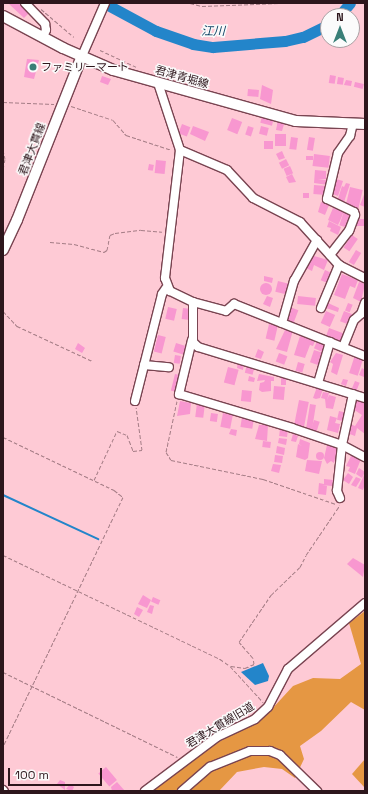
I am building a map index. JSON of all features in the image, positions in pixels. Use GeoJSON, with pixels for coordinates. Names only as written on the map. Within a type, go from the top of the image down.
{"type":"FeatureCollection","features":[{"type":"Feature","properties":{"kind":"main road","name":"君津青堀線"},"geometry":{"type":"LineString","coordinates":[[3,16],[43,37],[113,70],[296,121],[365,124]]}},
{"type":"Feature","properties":{"kind":"main road","name":"君津大貫線"},"geometry":{"type":"LineString","coordinates":[[3,250],[82,56]]}},
{"type":"Feature","properties":{"kind":"street"},"geometry":{"type":"LineString","coordinates":[[24,3],[46,24],[46,30],[43,37]]}},
{"type":"Feature","properties":{"kind":"street"},"geometry":{"type":"LineString","coordinates":[[82,56],[105,3]]}},
{"type":"Feature","properties":{"kind":"street"},"geometry":{"type":"LineString","coordinates":[[135,401],[162,294],[166,288],[165,270],[180,151],[158,83]]}},
{"type":"Feature","properties":{"kind":"street"},"geometry":{"type":"LineString","coordinates":[[330,255],[349,231],[354,212],[327,199],[338,153],[350,136],[353,124]]}},
{"type":"Feature","properties":{"kind":"street"},"geometry":{"type":"LineString","coordinates":[[180,151],[227,170],[253,198],[300,222],[339,265],[365,278]]}},
{"type":"Feature","properties":{"kind":"street"},"geometry":{"type":"LineString","coordinates":[[282,323],[294,281],[317,240]]}},
{"type":"Feature","properties":{"kind":"street"},"geometry":{"type":"LineString","coordinates":[[321,308],[339,265]]}},
{"type":"Feature","properties":{"kind":"street"},"geometry":{"type":"LineString","coordinates":[[166,288],[193,302],[226,311],[234,304],[365,356]]}},
{"type":"Feature","properties":{"kind":"street"},"geometry":{"type":"LineString","coordinates":[[193,302],[192,340],[179,394],[342,445],[365,457]]}},
{"type":"Feature","properties":{"kind":"street"},"geometry":{"type":"LineString","coordinates":[[343,347],[354,320],[362,314],[365,303]]}},
{"type":"Feature","properties":{"kind":"street"},"geometry":{"type":"LineString","coordinates":[[192,340],[198,346],[365,398]]}},
{"type":"Feature","properties":{"kind":"street"},"geometry":{"type":"LineString","coordinates":[[318,383],[330,342]]}},
{"type":"Feature","properties":{"kind":"street"},"geometry":{"type":"LineString","coordinates":[[144,365],[168,367]]}},
{"type":"Feature","properties":{"kind":"street"},"geometry":{"type":"LineString","coordinates":[[340,502],[336,491],[342,445],[353,394]]}},
{"type":"Feature","properties":{"kind":"street","name":"君津大貫線旧道"},"geometry":{"type":"LineString","coordinates":[[144,791],[183,760],[216,737],[255,719],[268,707],[288,669],[365,603]]}},
{"type":"Feature","properties":{"kind":"street"},"geometry":{"type":"LineString","coordinates":[[182,791],[210,767],[250,751],[270,751],[280,755],[316,791]]}},
{"type":"Feature","properties":{"kind":"path"},"geometry":{"type":"LineString","coordinates":[[190,3],[202,6],[251,6],[279,3]]}},
{"type":"Feature","properties":{"kind":"path"},"geometry":{"type":"LineString","coordinates":[[40,8],[74,37]]}},
{"type":"Feature","properties":{"kind":"path"},"geometry":{"type":"LineString","coordinates":[[100,50],[139,69]]}},
{"type":"Feature","properties":{"kind":"path"},"geometry":{"type":"LineString","coordinates":[[3,102],[63,104],[113,120],[126,135],[180,151]]}},
{"type":"Feature","properties":{"kind":"path"},"geometry":{"type":"LineString","coordinates":[[3,150],[5,159],[3,169]]}},
{"type":"Feature","properties":{"kind":"path"},"geometry":{"type":"LineString","coordinates":[[50,242],[104,252],[107,250],[110,235],[115,233],[141,230],[170,232]]}},
{"type":"Feature","properties":{"kind":"path"},"geometry":{"type":"LineString","coordinates":[[3,311],[17,326],[92,361]]}},
{"type":"Feature","properties":{"kind":"path"},"geometry":{"type":"LineString","coordinates":[[3,555],[78,590],[230,666],[245,668],[254,664],[253,658],[239,642],[271,595],[300,567],[306,554],[340,502],[263,479],[167,457],[179,394]]}},
{"type":"Feature","properties":{"kind":"path"},"geometry":{"type":"LineString","coordinates":[[94,481],[117,431],[127,435],[133,451],[142,450],[135,401]]}},
{"type":"Feature","properties":{"kind":"path"},"geometry":{"type":"LineString","coordinates":[[3,437],[94,481],[123,497],[3,746]]}},
{"type":"Feature","properties":{"kind":"path"},"geometry":{"type":"LineString","coordinates":[[230,666],[268,707]]}},
{"type":"Feature","properties":{"kind":"path"},"geometry":{"type":"LineString","coordinates":[[3,672],[183,760]]}},
{"type":"Feature","properties":{"kind":"shaded area"},"geometry":{"type":"Polygon","coordinates":[[[365,611],[365,710],[351,702],[321,731],[300,746],[304,759],[295,778],[282,769],[264,767],[237,772],[219,791],[153,791],[201,751],[240,731],[271,710],[293,686],[313,678],[340,679],[361,664],[349,623],[365,611]]]}},
{"type":"Feature","properties":{"kind":"shaded area"},"geometry":{"type":"Polygon","coordinates":[[[365,759],[365,788],[352,774],[365,759]]]}},
{"type":"Feature","properties":{"kind":"water"},"geometry":{"type":"Polygon","coordinates":[[[263,663],[269,676],[268,681],[255,685],[241,672],[263,663]]]}},
{"type":"Feature","properties":{"kind":"building"},"geometry":{"type":"Polygon","coordinates":[[[18,3],[29,13],[24,18],[9,4],[18,3]]]}},
{"type":"Feature","properties":{"kind":"building"},"geometry":{"type":"Polygon","coordinates":[[[27,59],[39,60],[34,79],[24,77],[27,59]]]}},
{"type":"Feature","properties":{"kind":"building"},"geometry":{"type":"Polygon","coordinates":[[[330,75],[336,76],[335,84],[329,83],[330,75]]]}},
{"type":"Feature","properties":{"kind":"building"},"geometry":{"type":"Polygon","coordinates":[[[102,76],[111,79],[108,85],[100,82],[102,76]]]}},
{"type":"Feature","properties":{"kind":"building"},"geometry":{"type":"Polygon","coordinates":[[[338,77],[344,78],[343,85],[337,84],[338,77]]]}},
{"type":"Feature","properties":{"kind":"building"},"geometry":{"type":"Polygon","coordinates":[[[346,80],[352,81],[351,86],[344,85],[346,80]]]}},
{"type":"Feature","properties":{"kind":"building"},"geometry":{"type":"Polygon","coordinates":[[[355,82],[364,84],[363,89],[354,87],[355,82]]]}},
{"type":"Feature","properties":{"kind":"building"},"geometry":{"type":"Polygon","coordinates":[[[262,85],[273,90],[271,104],[260,99],[262,85]]]}},
{"type":"Feature","properties":{"kind":"building"},"geometry":{"type":"Polygon","coordinates":[[[248,89],[259,90],[258,97],[247,96],[248,89]]]}},
{"type":"Feature","properties":{"kind":"building"},"geometry":{"type":"Polygon","coordinates":[[[262,116],[274,119],[272,126],[260,123],[262,116]]]}},
{"type":"Feature","properties":{"kind":"building"},"geometry":{"type":"Polygon","coordinates":[[[232,118],[242,122],[237,134],[227,130],[232,118]]]}},
{"type":"Feature","properties":{"kind":"building"},"geometry":{"type":"Polygon","coordinates":[[[278,120],[285,121],[282,131],[276,130],[278,120]]]}},
{"type":"Feature","properties":{"kind":"building"},"geometry":{"type":"Polygon","coordinates":[[[182,124],[190,127],[187,137],[178,133],[182,124]]]}},
{"type":"Feature","properties":{"kind":"building"},"geometry":{"type":"Polygon","coordinates":[[[193,126],[209,132],[205,141],[190,134],[193,126]]]}},
{"type":"Feature","properties":{"kind":"building"},"geometry":{"type":"Polygon","coordinates":[[[248,126],[254,128],[251,136],[245,135],[248,126]]]}},
{"type":"Feature","properties":{"kind":"building"},"geometry":{"type":"Polygon","coordinates":[[[261,126],[269,128],[267,136],[259,134],[261,126]]]}},
{"type":"Feature","properties":{"kind":"building"},"geometry":{"type":"Polygon","coordinates":[[[275,134],[286,134],[286,146],[275,146],[275,134]]]}},
{"type":"Feature","properties":{"kind":"building"},"geometry":{"type":"Polygon","coordinates":[[[291,137],[298,138],[296,150],[289,149],[291,137]]]}},
{"type":"Feature","properties":{"kind":"building"},"geometry":{"type":"Polygon","coordinates":[[[309,137],[315,138],[313,151],[307,150],[309,137]]]}},
{"type":"Feature","properties":{"kind":"building"},"geometry":{"type":"Polygon","coordinates":[[[264,141],[273,141],[273,149],[264,149],[264,141]]]}},
{"type":"Feature","properties":{"kind":"building"},"geometry":{"type":"Polygon","coordinates":[[[282,151],[285,158],[279,160],[276,154],[282,151]]]}},
{"type":"Feature","properties":{"kind":"building"},"geometry":{"type":"Polygon","coordinates":[[[314,154],[330,156],[328,168],[313,166],[314,154]]]}},
{"type":"Feature","properties":{"kind":"building"},"geometry":{"type":"Polygon","coordinates":[[[306,156],[313,156],[313,160],[306,160],[306,156]]]}},
{"type":"Feature","properties":{"kind":"building"},"geometry":{"type":"Polygon","coordinates":[[[286,159],[289,165],[282,169],[279,163],[286,159]]]}},
{"type":"Feature","properties":{"kind":"building"},"geometry":{"type":"Polygon","coordinates":[[[156,160],[166,161],[165,174],[155,173],[156,160]]]}},
{"type":"Feature","properties":{"kind":"building"},"geometry":{"type":"Polygon","coordinates":[[[149,164],[154,165],[153,171],[148,170],[149,164]]]}},
{"type":"Feature","properties":{"kind":"building"},"geometry":{"type":"Polygon","coordinates":[[[290,166],[293,173],[287,176],[284,169],[290,166]]]}},
{"type":"Feature","properties":{"kind":"building"},"geometry":{"type":"Polygon","coordinates":[[[315,170],[326,171],[326,179],[318,180],[328,180],[328,185],[314,183],[315,170]]]}},
{"type":"Feature","properties":{"kind":"building"},"geometry":{"type":"Polygon","coordinates":[[[292,174],[296,182],[289,183],[286,177],[292,174]]]}},
{"type":"Feature","properties":{"kind":"building"},"geometry":{"type":"Polygon","coordinates":[[[336,179],[343,181],[338,196],[330,193],[336,179]]]}},
{"type":"Feature","properties":{"kind":"building"},"geometry":{"type":"Polygon","coordinates":[[[346,183],[350,184],[343,205],[337,202],[342,186],[344,187],[346,183]]]}},
{"type":"Feature","properties":{"kind":"building"},"geometry":{"type":"Polygon","coordinates":[[[314,185],[327,186],[326,195],[313,194],[314,185]]]}},
{"type":"Feature","properties":{"kind":"building"},"geometry":{"type":"Polygon","coordinates":[[[350,187],[363,190],[358,208],[346,206],[350,187]]]}},
{"type":"Feature","properties":{"kind":"building"},"geometry":{"type":"Polygon","coordinates":[[[365,192],[365,207],[360,205],[365,192]]]}},
{"type":"Feature","properties":{"kind":"building"},"geometry":{"type":"Polygon","coordinates":[[[303,193],[309,193],[309,198],[303,198],[303,193]]]}},
{"type":"Feature","properties":{"kind":"building"},"geometry":{"type":"Polygon","coordinates":[[[321,202],[329,205],[325,215],[318,212],[321,202]]]}},
{"type":"Feature","properties":{"kind":"building"},"geometry":{"type":"Polygon","coordinates":[[[333,208],[344,211],[338,225],[328,220],[333,208]]]}},
{"type":"Feature","properties":{"kind":"building"},"geometry":{"type":"Polygon","coordinates":[[[344,211],[353,214],[348,228],[339,225],[344,211]]]}},
{"type":"Feature","properties":{"kind":"building"},"geometry":{"type":"Polygon","coordinates":[[[354,219],[365,219],[365,226],[354,226],[354,219]]]}},
{"type":"Feature","properties":{"kind":"building"},"geometry":{"type":"Polygon","coordinates":[[[329,221],[341,227],[338,235],[330,231],[331,228],[327,227],[329,221]]]}},
{"type":"Feature","properties":{"kind":"building"},"geometry":{"type":"Polygon","coordinates":[[[352,235],[358,239],[349,251],[344,247],[352,235]]]}},
{"type":"Feature","properties":{"kind":"building"},"geometry":{"type":"Polygon","coordinates":[[[356,250],[361,253],[354,265],[349,262],[356,250]]]}},
{"type":"Feature","properties":{"kind":"building"},"geometry":{"type":"Polygon","coordinates":[[[314,256],[328,260],[324,270],[314,265],[312,271],[306,268],[314,256]]]}},
{"type":"Feature","properties":{"kind":"building"},"geometry":{"type":"Polygon","coordinates":[[[325,270],[332,273],[328,283],[321,280],[325,270]]]}},
{"type":"Feature","properties":{"kind":"building"},"geometry":{"type":"Polygon","coordinates":[[[342,274],[358,280],[355,288],[350,286],[345,299],[334,295],[342,274]]]}},
{"type":"Feature","properties":{"kind":"building"},"geometry":{"type":"Polygon","coordinates":[[[264,276],[273,278],[272,283],[264,281],[264,276]]]}},
{"type":"Feature","properties":{"kind":"building"},"geometry":{"type":"Polygon","coordinates":[[[278,281],[290,284],[287,295],[275,292],[278,281]]]}},
{"type":"Feature","properties":{"kind":"building"},"geometry":{"type":"Polygon","coordinates":[[[359,282],[365,284],[361,302],[353,298],[359,282]]]}},
{"type":"Feature","properties":{"kind":"building"},"geometry":{"type":"Polygon","coordinates":[[[266,283],[270,285],[272,289],[270,293],[266,295],[262,293],[260,289],[262,285],[266,283]]]}},
{"type":"Feature","properties":{"kind":"building"},"geometry":{"type":"Polygon","coordinates":[[[267,296],[273,298],[270,307],[263,304],[267,296]]]}},
{"type":"Feature","properties":{"kind":"building"},"geometry":{"type":"Polygon","coordinates":[[[298,296],[316,298],[315,306],[297,304],[298,296]]]}},
{"type":"Feature","properties":{"kind":"building"},"geometry":{"type":"Polygon","coordinates":[[[328,303],[339,308],[338,312],[326,308],[328,303]]]}},
{"type":"Feature","properties":{"kind":"building"},"geometry":{"type":"Polygon","coordinates":[[[348,303],[353,305],[350,312],[345,310],[348,303]]]}},
{"type":"Feature","properties":{"kind":"building"},"geometry":{"type":"Polygon","coordinates":[[[168,307],[177,309],[174,321],[165,319],[168,307]]]}},
{"type":"Feature","properties":{"kind":"building"},"geometry":{"type":"Polygon","coordinates":[[[290,307],[298,310],[293,323],[285,320],[290,307]]]}},
{"type":"Feature","properties":{"kind":"building"},"geometry":{"type":"Polygon","coordinates":[[[183,308],[191,309],[190,320],[182,319],[183,308]]]}},
{"type":"Feature","properties":{"kind":"building"},"geometry":{"type":"Polygon","coordinates":[[[326,311],[335,315],[330,327],[321,323],[326,311]]]}},
{"type":"Feature","properties":{"kind":"building"},"geometry":{"type":"Polygon","coordinates":[[[344,311],[352,314],[348,324],[340,321],[344,311]]]}},
{"type":"Feature","properties":{"kind":"building"},"geometry":{"type":"Polygon","coordinates":[[[269,324],[278,326],[274,341],[266,339],[269,324]]]}},
{"type":"Feature","properties":{"kind":"building"},"geometry":{"type":"Polygon","coordinates":[[[286,328],[293,330],[287,352],[276,349],[286,328]]]}},
{"type":"Feature","properties":{"kind":"building"},"geometry":{"type":"Polygon","coordinates":[[[329,328],[343,333],[339,344],[325,339],[329,328]]]}},
{"type":"Feature","properties":{"kind":"building"},"geometry":{"type":"Polygon","coordinates":[[[158,335],[166,337],[162,353],[154,351],[158,335]]]}},
{"type":"Feature","properties":{"kind":"building"},"geometry":{"type":"Polygon","coordinates":[[[300,336],[315,341],[313,346],[310,345],[305,358],[294,355],[300,336]]]}},
{"type":"Feature","properties":{"kind":"building"},"geometry":{"type":"Polygon","coordinates":[[[318,339],[327,343],[323,352],[314,348],[318,339]]]}},
{"type":"Feature","properties":{"kind":"building"},"geometry":{"type":"Polygon","coordinates":[[[78,343],[85,348],[82,353],[75,349],[78,343]]]}},
{"type":"Feature","properties":{"kind":"building"},"geometry":{"type":"Polygon","coordinates":[[[176,343],[186,346],[183,355],[173,352],[176,343]]]}},
{"type":"Feature","properties":{"kind":"building"},"geometry":{"type":"Polygon","coordinates":[[[258,349],[264,352],[261,359],[255,357],[258,349]]]}},
{"type":"Feature","properties":{"kind":"building"},"geometry":{"type":"Polygon","coordinates":[[[314,350],[323,353],[319,365],[310,362],[314,350]]]}},
{"type":"Feature","properties":{"kind":"building"},"geometry":{"type":"Polygon","coordinates":[[[279,353],[287,356],[284,365],[276,361],[279,353]]]}},
{"type":"Feature","properties":{"kind":"building"},"geometry":{"type":"Polygon","coordinates":[[[336,353],[343,355],[337,375],[331,372],[333,364],[330,362],[336,353]]]}},
{"type":"Feature","properties":{"kind":"building"},"geometry":{"type":"Polygon","coordinates":[[[175,355],[181,356],[180,364],[174,363],[175,355]]]}},
{"type":"Feature","properties":{"kind":"building"},"geometry":{"type":"Polygon","coordinates":[[[355,355],[364,358],[358,376],[349,373],[355,355]]]}},
{"type":"Feature","properties":{"kind":"building"},"geometry":{"type":"Polygon","coordinates":[[[238,362],[244,363],[243,370],[237,368],[238,362]]]}},
{"type":"Feature","properties":{"kind":"building"},"geometry":{"type":"Polygon","coordinates":[[[298,362],[305,364],[302,373],[296,371],[298,362]]]}},
{"type":"Feature","properties":{"kind":"building"},"geometry":{"type":"Polygon","coordinates":[[[247,364],[255,366],[253,375],[245,373],[247,364]]]}},
{"type":"Feature","properties":{"kind":"building"},"geometry":{"type":"Polygon","coordinates":[[[228,367],[239,370],[234,385],[224,382],[228,367]]]}},
{"type":"Feature","properties":{"kind":"building"},"geometry":{"type":"Polygon","coordinates":[[[362,368],[365,370],[364,377],[359,375],[362,368]]]}},
{"type":"Feature","properties":{"kind":"building"},"geometry":{"type":"Polygon","coordinates":[[[175,374],[179,375],[175,391],[171,390],[175,374]]]}},
{"type":"Feature","properties":{"kind":"building"},"geometry":{"type":"Polygon","coordinates":[[[259,374],[274,377],[274,381],[271,381],[271,391],[262,392],[259,390],[260,383],[264,382],[265,380],[257,381],[259,374]]]}},
{"type":"Feature","properties":{"kind":"building"},"geometry":{"type":"Polygon","coordinates":[[[249,376],[255,378],[254,382],[248,381],[249,376]]]}},
{"type":"Feature","properties":{"kind":"building"},"geometry":{"type":"Polygon","coordinates":[[[281,377],[286,377],[286,385],[281,385],[281,377]]]}},
{"type":"Feature","properties":{"kind":"building"},"geometry":{"type":"Polygon","coordinates":[[[343,379],[348,380],[346,386],[341,384],[343,379]]]}},
{"type":"Feature","properties":{"kind":"building"},"geometry":{"type":"Polygon","coordinates":[[[355,381],[360,383],[356,391],[352,389],[355,381]]]}},
{"type":"Feature","properties":{"kind":"building"},"geometry":{"type":"Polygon","coordinates":[[[274,386],[285,387],[284,400],[273,399],[274,386]]]}},
{"type":"Feature","properties":{"kind":"building"},"geometry":{"type":"Polygon","coordinates":[[[317,387],[323,389],[320,398],[316,399],[313,398],[317,387]]]}},
{"type":"Feature","properties":{"kind":"building"},"geometry":{"type":"Polygon","coordinates":[[[242,390],[252,391],[251,402],[241,401],[242,390]]]}},
{"type":"Feature","properties":{"kind":"building"},"geometry":{"type":"Polygon","coordinates":[[[323,392],[329,393],[327,400],[329,395],[336,397],[333,409],[326,408],[325,399],[321,398],[323,392]]]}},
{"type":"Feature","properties":{"kind":"building"},"geometry":{"type":"Polygon","coordinates":[[[299,400],[309,402],[304,428],[294,427],[299,400]]]}},
{"type":"Feature","properties":{"kind":"building"},"geometry":{"type":"Polygon","coordinates":[[[356,400],[365,403],[365,434],[357,428],[355,436],[347,433],[350,424],[355,426],[362,415],[353,409],[356,400]]]}},
{"type":"Feature","properties":{"kind":"building"},"geometry":{"type":"Polygon","coordinates":[[[180,401],[191,403],[190,414],[177,416],[180,401]]]}},
{"type":"Feature","properties":{"kind":"building"},"geometry":{"type":"Polygon","coordinates":[[[197,403],[205,404],[203,418],[195,417],[197,403]]]}},
{"type":"Feature","properties":{"kind":"building"},"geometry":{"type":"Polygon","coordinates":[[[310,404],[316,405],[312,432],[306,431],[310,404]]]}},
{"type":"Feature","properties":{"kind":"building"},"geometry":{"type":"Polygon","coordinates":[[[339,411],[348,413],[346,422],[337,420],[339,411]]]}},
{"type":"Feature","properties":{"kind":"building"},"geometry":{"type":"Polygon","coordinates":[[[211,413],[218,414],[217,422],[210,421],[211,413]]]}},
{"type":"Feature","properties":{"kind":"building"},"geometry":{"type":"Polygon","coordinates":[[[223,413],[233,415],[230,429],[220,427],[223,413]]]}},
{"type":"Feature","properties":{"kind":"building"},"geometry":{"type":"Polygon","coordinates":[[[330,416],[337,418],[335,423],[340,424],[338,433],[327,430],[330,416]]]}},
{"type":"Feature","properties":{"kind":"building"},"geometry":{"type":"Polygon","coordinates":[[[242,417],[254,419],[252,429],[240,427],[242,417]]]}},
{"type":"Feature","properties":{"kind":"building"},"geometry":{"type":"Polygon","coordinates":[[[314,420],[320,422],[316,432],[311,430],[314,420]]]}},
{"type":"Feature","properties":{"kind":"building"},"geometry":{"type":"Polygon","coordinates":[[[259,425],[268,425],[267,441],[255,439],[259,425]]]}},
{"type":"Feature","properties":{"kind":"building"},"geometry":{"type":"Polygon","coordinates":[[[231,429],[237,430],[236,436],[229,434],[231,429]]]}},
{"type":"Feature","properties":{"kind":"building"},"geometry":{"type":"Polygon","coordinates":[[[280,429],[288,430],[287,437],[279,436],[280,429]]]}},
{"type":"Feature","properties":{"kind":"building"},"geometry":{"type":"Polygon","coordinates":[[[293,434],[298,436],[296,442],[291,441],[293,434]]]}},
{"type":"Feature","properties":{"kind":"building"},"geometry":{"type":"Polygon","coordinates":[[[279,438],[287,439],[286,445],[278,443],[279,438]]]}},
{"type":"Feature","properties":{"kind":"building"},"geometry":{"type":"Polygon","coordinates":[[[300,439],[310,443],[308,458],[305,460],[296,457],[298,444],[302,446],[299,444],[300,439]]]}},
{"type":"Feature","properties":{"kind":"building"},"geometry":{"type":"Polygon","coordinates":[[[263,441],[271,442],[270,448],[262,447],[263,441]]]}},
{"type":"Feature","properties":{"kind":"building"},"geometry":{"type":"Polygon","coordinates":[[[327,445],[338,447],[334,463],[331,461],[327,464],[324,458],[327,445]]]}},
{"type":"Feature","properties":{"kind":"building"},"geometry":{"type":"Polygon","coordinates":[[[277,446],[285,448],[284,455],[276,453],[277,446]]]}},
{"type":"Feature","properties":{"kind":"building"},"geometry":{"type":"Polygon","coordinates":[[[320,452],[323,453],[323,459],[320,460],[317,459],[316,456],[317,453],[320,452]]]}},
{"type":"Feature","properties":{"kind":"building"},"geometry":{"type":"Polygon","coordinates":[[[352,454],[361,459],[355,474],[348,471],[350,467],[346,466],[352,454]]]}},
{"type":"Feature","properties":{"kind":"building"},"geometry":{"type":"Polygon","coordinates":[[[275,455],[283,456],[282,463],[274,462],[275,455]]]}},
{"type":"Feature","properties":{"kind":"building"},"geometry":{"type":"Polygon","coordinates":[[[307,460],[322,461],[319,474],[305,471],[307,460]]]}},
{"type":"Feature","properties":{"kind":"building"},"geometry":{"type":"Polygon","coordinates":[[[273,464],[281,465],[279,473],[271,471],[273,464]]]}},
{"type":"Feature","properties":{"kind":"building"},"geometry":{"type":"Polygon","coordinates":[[[359,468],[365,472],[362,478],[356,474],[359,468]]]}},
{"type":"Feature","properties":{"kind":"building"},"geometry":{"type":"Polygon","coordinates":[[[348,473],[353,477],[349,484],[343,480],[348,473]]]}},
{"type":"Feature","properties":{"kind":"building"},"geometry":{"type":"Polygon","coordinates":[[[364,475],[365,484],[363,490],[358,488],[364,475]]]}},
{"type":"Feature","properties":{"kind":"building"},"geometry":{"type":"Polygon","coordinates":[[[356,477],[361,479],[356,487],[351,485],[356,477]]]}},
{"type":"Feature","properties":{"kind":"building"},"geometry":{"type":"Polygon","coordinates":[[[324,479],[333,480],[332,486],[322,485],[327,486],[326,495],[318,494],[319,483],[324,484],[324,479]]]}},
{"type":"Feature","properties":{"kind":"building"},"geometry":{"type":"Polygon","coordinates":[[[353,558],[365,565],[363,577],[347,564],[353,558]]]}},
{"type":"Feature","properties":{"kind":"building"},"geometry":{"type":"Polygon","coordinates":[[[143,595],[151,600],[147,608],[138,604],[143,595]]]}},
{"type":"Feature","properties":{"kind":"building"},"geometry":{"type":"Polygon","coordinates":[[[153,597],[160,600],[158,605],[151,602],[153,597]]]}},
{"type":"Feature","properties":{"kind":"building"},"geometry":{"type":"Polygon","coordinates":[[[150,605],[154,606],[152,614],[147,612],[150,605]]]}},
{"type":"Feature","properties":{"kind":"building"},"geometry":{"type":"Polygon","coordinates":[[[137,607],[143,610],[139,617],[134,614],[137,607]]]}},
{"type":"Feature","properties":{"kind":"building"},"geometry":{"type":"Polygon","coordinates":[[[106,767],[117,780],[109,786],[98,773],[106,767]]]}},
{"type":"Feature","properties":{"kind":"building"},"geometry":{"type":"Polygon","coordinates":[[[60,780],[65,782],[65,790],[57,784],[60,780]]]}},
{"type":"Feature","properties":{"kind":"building"},"geometry":{"type":"Polygon","coordinates":[[[117,782],[125,791],[112,791],[111,787],[117,782]]]}},
{"type":"Feature","properties":{"kind":"building"},"geometry":{"type":"Polygon","coordinates":[[[70,784],[74,787],[72,791],[66,789],[70,784]]]}},
{"type":"Feature","properties":{"kind":"waterway","name":"江川"},"geometry":{"type":"LineString","coordinates":[[104,3],[156,31],[193,44],[213,47],[285,41],[303,37],[320,29]]}},
{"type":"Feature","properties":{"kind":"waterway","name":"江川"},"geometry":{"type":"LineString","coordinates":[[346,8],[350,3]]}},
{"type":"Feature","properties":{"kind":"waterway"},"geometry":{"type":"LineString","coordinates":[[3,495],[98,539]]}},
{"type":"Feature","properties":{"kind":"place","name":"ファミリーマート"},"geometry":{"type":"Point","coordinates":[33,67]}}]}
